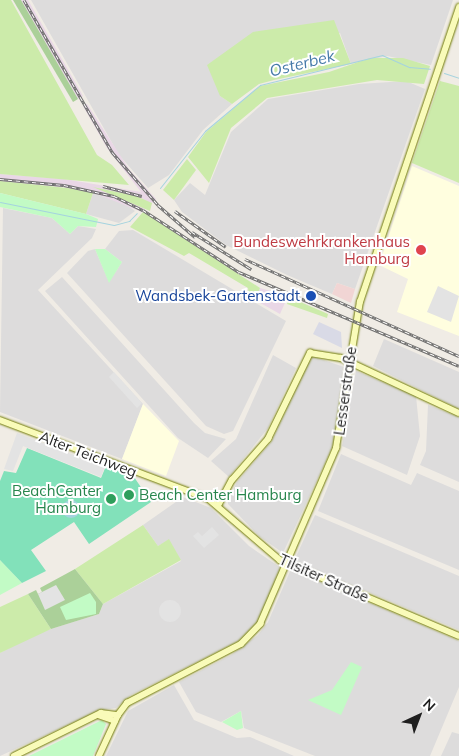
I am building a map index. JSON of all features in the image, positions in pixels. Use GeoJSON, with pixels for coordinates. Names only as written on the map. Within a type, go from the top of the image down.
{"type":"FeatureCollection","features":[{"type":"Feature","properties":{"kind":"street","name":"Lesserstraße"},"geometry":{"type":"LineString","coordinates":[[116,718],[132,700],[241,644],[260,624],[336,448],[360,302],[459,7]]}},
{"type":"Feature","properties":{"kind":"street"},"geometry":{"type":"LineString","coordinates":[[218,504],[232,480],[268,439],[310,353],[349,362],[459,413]]}},
{"type":"Feature","properties":{"kind":"street","name":"Alter Teichweg"},"geometry":{"type":"LineString","coordinates":[[0,420],[177,487]]}},
{"type":"Feature","properties":{"kind":"street","name":"Tilsiter Straße"},"geometry":{"type":"LineString","coordinates":[[177,487],[218,504],[258,543],[286,563],[459,636]]}},
{"type":"Feature","properties":{"kind":"street"},"geometry":{"type":"LineString","coordinates":[[14,756],[97,715],[116,718],[99,756]]}},
{"type":"Feature","properties":{"kind":"shaded area"},"geometry":{"type":"Polygon","coordinates":[[[21,0],[28,0],[83,96],[78,99],[21,0]]]}},
{"type":"Feature","properties":{"kind":"shaded area"},"geometry":{"type":"Polygon","coordinates":[[[31,0],[453,0],[431,65],[387,56],[351,64],[340,33],[220,96],[232,104],[203,130],[169,175],[148,188],[119,155],[31,0]]]}},
{"type":"Feature","properties":{"kind":"shaded area"},"geometry":{"type":"Polygon","coordinates":[[[406,81],[425,89],[355,289],[337,283],[332,294],[287,275],[226,245],[182,212],[174,200],[190,183],[205,195],[231,132],[268,99],[359,84],[406,81]]]}},
{"type":"Feature","properties":{"kind":"shaded area"},"geometry":{"type":"Polygon","coordinates":[[[87,104],[129,169],[156,199],[152,203],[94,187],[122,197],[145,209],[142,212],[84,189],[0,181],[0,174],[64,179],[141,192],[107,148],[83,106],[87,104]]]}},
{"type":"Feature","properties":{"kind":"shaded area","name":"Bundeswehrkrankenhaus Hamburg"},"geometry":{"type":"Polygon","coordinates":[[[412,166],[459,186],[459,336],[397,312],[408,279],[379,265],[412,166]]]}},
{"type":"Feature","properties":{"kind":"shaded area"},"geometry":{"type":"Polygon","coordinates":[[[93,193],[127,205],[135,211],[119,223],[86,214],[93,193]]]}},
{"type":"Feature","properties":{"kind":"shaded area"},"geometry":{"type":"Polygon","coordinates":[[[3,208],[52,218],[70,234],[78,226],[96,229],[92,238],[38,290],[143,404],[122,459],[0,412],[3,208]]]}},
{"type":"Feature","properties":{"kind":"shaded area"},"geometry":{"type":"Polygon","coordinates":[[[133,230],[286,321],[233,431],[224,434],[206,426],[67,273],[88,251],[95,249],[109,282],[122,262],[105,249],[119,231],[133,230]]]}},
{"type":"Feature","properties":{"kind":"shaded area"},"geometry":{"type":"Polygon","coordinates":[[[62,277],[194,423],[205,433],[226,439],[208,458],[178,438],[45,291],[62,277]]]}},
{"type":"Feature","properties":{"kind":"shaded area"},"geometry":{"type":"Polygon","coordinates":[[[337,283],[355,289],[351,303],[332,294],[337,283]]]}},
{"type":"Feature","properties":{"kind":"shaded area"},"geometry":{"type":"Polygon","coordinates":[[[438,286],[459,296],[451,322],[427,312],[438,286]]]}},
{"type":"Feature","properties":{"kind":"shaded area"},"geometry":{"type":"Polygon","coordinates":[[[260,288],[288,296],[280,314],[255,300],[260,288]]]}},
{"type":"Feature","properties":{"kind":"shaded area"},"geometry":{"type":"Polygon","coordinates":[[[319,322],[341,332],[342,348],[313,334],[319,322]]]}},
{"type":"Feature","properties":{"kind":"shaded area"},"geometry":{"type":"Polygon","coordinates":[[[384,339],[459,372],[459,409],[373,366],[384,339]]]}},
{"type":"Feature","properties":{"kind":"shaded area"},"geometry":{"type":"Polygon","coordinates":[[[273,355],[296,368],[268,428],[229,477],[211,461],[236,439],[273,355]]]}},
{"type":"Feature","properties":{"kind":"shaded area"},"geometry":{"type":"Polygon","coordinates":[[[312,356],[344,367],[337,426],[332,448],[283,553],[259,536],[228,504],[228,500],[237,482],[271,442],[312,356]]]}},
{"type":"Feature","properties":{"kind":"shaded area"},"geometry":{"type":"Polygon","coordinates":[[[356,371],[416,396],[420,436],[407,475],[342,446],[356,371]]]}},
{"type":"Feature","properties":{"kind":"shaded area"},"geometry":{"type":"Polygon","coordinates":[[[114,372],[142,403],[137,408],[109,377],[114,372]]]}},
{"type":"Feature","properties":{"kind":"shaded area"},"geometry":{"type":"Polygon","coordinates":[[[143,404],[179,441],[166,476],[122,459],[143,404]]]}},
{"type":"Feature","properties":{"kind":"shaded area"},"geometry":{"type":"Polygon","coordinates":[[[428,405],[459,417],[459,482],[420,465],[426,451],[428,405]]]}},
{"type":"Feature","properties":{"kind":"shaded area"},"geometry":{"type":"Polygon","coordinates":[[[17,433],[105,467],[101,477],[23,446],[13,471],[4,469],[17,433]]]}},
{"type":"Feature","properties":{"kind":"shaded area"},"geometry":{"type":"Polygon","coordinates":[[[341,454],[411,485],[417,473],[459,491],[459,570],[318,511],[341,454]]]}},
{"type":"Feature","properties":{"kind":"shaded area"},"geometry":{"type":"Polygon","coordinates":[[[183,497],[211,508],[249,546],[281,568],[257,624],[239,641],[131,695],[116,708],[98,711],[0,756],[0,653],[38,633],[99,614],[103,604],[181,561],[169,540],[158,546],[143,525],[183,497]]]}},
{"type":"Feature","properties":{"kind":"shaded area"},"geometry":{"type":"Polygon","coordinates":[[[315,515],[459,576],[459,630],[294,561],[315,515]]]}},
{"type":"Feature","properties":{"kind":"shaded area"},"geometry":{"type":"Polygon","coordinates":[[[212,527],[219,535],[204,548],[193,536],[198,532],[202,536],[212,527]]]}},
{"type":"Feature","properties":{"kind":"shaded area"},"geometry":{"type":"Polygon","coordinates":[[[291,569],[459,641],[459,687],[430,756],[315,756],[244,728],[241,711],[221,722],[196,712],[179,682],[231,655],[258,635],[268,622],[291,569]]]}},
{"type":"Feature","properties":{"kind":"shaded area"},"geometry":{"type":"Polygon","coordinates":[[[56,585],[65,600],[45,610],[38,594],[56,585]]]}},
{"type":"Feature","properties":{"kind":"shaded area"},"geometry":{"type":"Polygon","coordinates":[[[170,600],[178,603],[181,611],[178,619],[170,622],[162,619],[159,611],[162,603],[170,600]]]}},
{"type":"Feature","properties":{"kind":"shaded area"},"geometry":{"type":"Polygon","coordinates":[[[174,685],[194,720],[237,738],[250,737],[294,756],[106,756],[128,711],[174,685]]]}},
{"type":"Feature","properties":{"kind":"shaded area"},"geometry":{"type":"Polygon","coordinates":[[[452,732],[459,734],[459,756],[441,756],[452,732]]]}},
{"type":"Feature","properties":{"kind":"green space"},"geometry":{"type":"Polygon","coordinates":[[[0,0],[11,0],[97,155],[112,165],[129,185],[0,174],[0,0]]]}},
{"type":"Feature","properties":{"kind":"green space"},"geometry":{"type":"Polygon","coordinates":[[[13,0],[21,0],[78,99],[73,102],[13,0]]]}},
{"type":"Feature","properties":{"kind":"green space"},"geometry":{"type":"Polygon","coordinates":[[[334,20],[351,64],[259,84],[232,104],[220,96],[207,65],[253,32],[334,20]]]}},
{"type":"Feature","properties":{"kind":"green space"},"geometry":{"type":"Polygon","coordinates":[[[370,58],[403,58],[430,66],[424,84],[377,80],[267,98],[231,128],[209,183],[188,157],[206,132],[260,86],[329,72],[370,58]]]}},
{"type":"Feature","properties":{"kind":"green space"},"geometry":{"type":"Polygon","coordinates":[[[440,81],[459,86],[459,183],[412,163],[440,81]]]}},
{"type":"Feature","properties":{"kind":"green space"},"geometry":{"type":"Polygon","coordinates":[[[187,159],[196,170],[174,200],[163,190],[187,159]]]}},
{"type":"Feature","properties":{"kind":"green space"},"geometry":{"type":"Polygon","coordinates":[[[0,181],[67,188],[93,193],[86,214],[0,193],[0,181]]]}},
{"type":"Feature","properties":{"kind":"green space"},"geometry":{"type":"Polygon","coordinates":[[[93,187],[136,196],[152,203],[150,211],[93,187]]]}},
{"type":"Feature","properties":{"kind":"green space"},"geometry":{"type":"Polygon","coordinates":[[[0,193],[86,214],[98,219],[96,227],[78,226],[70,234],[52,218],[0,207],[0,193]]]}},
{"type":"Feature","properties":{"kind":"green space"},"geometry":{"type":"Polygon","coordinates":[[[143,212],[260,288],[255,300],[249,297],[248,288],[189,253],[184,256],[130,227],[143,212]]]}},
{"type":"Feature","properties":{"kind":"green space"},"geometry":{"type":"Polygon","coordinates":[[[95,249],[105,249],[122,262],[109,283],[95,249]]]}},
{"type":"Feature","properties":{"kind":"green space"},"geometry":{"type":"Polygon","coordinates":[[[289,297],[328,314],[327,318],[287,304],[289,297]]]}},
{"type":"Feature","properties":{"kind":"green space","name":"BeachCenter Hamburg"},"geometry":{"type":"Polygon","coordinates":[[[27,448],[101,478],[106,466],[134,477],[151,502],[89,544],[74,522],[31,550],[46,571],[22,583],[0,560],[0,481],[4,471],[16,473],[27,448]]]}},
{"type":"Feature","properties":{"kind":"green space"},"geometry":{"type":"Polygon","coordinates":[[[143,525],[158,546],[169,539],[181,560],[103,604],[75,569],[143,525]]]}},
{"type":"Feature","properties":{"kind":"green space"},"geometry":{"type":"Polygon","coordinates":[[[0,560],[22,583],[0,595],[0,560]]]}},
{"type":"Feature","properties":{"kind":"green space"},"geometry":{"type":"Polygon","coordinates":[[[75,569],[103,604],[99,614],[51,629],[28,594],[36,590],[38,594],[42,592],[40,588],[75,569]]]}},
{"type":"Feature","properties":{"kind":"green space"},"geometry":{"type":"Polygon","coordinates":[[[90,593],[96,602],[96,614],[66,620],[60,607],[90,593]]]}},
{"type":"Feature","properties":{"kind":"green space"},"geometry":{"type":"Polygon","coordinates":[[[28,594],[51,629],[0,653],[0,607],[28,594]]]}},
{"type":"Feature","properties":{"kind":"green space"},"geometry":{"type":"Polygon","coordinates":[[[351,662],[362,667],[341,715],[308,700],[332,690],[351,662]]]}},
{"type":"Feature","properties":{"kind":"green space"},"geometry":{"type":"Polygon","coordinates":[[[241,711],[243,728],[237,730],[222,722],[241,711]]]}},
{"type":"Feature","properties":{"kind":"green space"},"geometry":{"type":"Polygon","coordinates":[[[102,720],[106,724],[93,756],[29,756],[102,720]]]}},
{"type":"Feature","properties":{"kind":"water"},"geometry":{"type":"Polygon","coordinates":[[[71,500],[77,503],[80,509],[77,515],[71,518],[65,515],[62,509],[65,503],[71,500]]]}},
{"type":"Feature","properties":{"kind":"waterway","name":"Osterbek"},"geometry":{"type":"LineString","coordinates":[[160,188],[205,131],[260,85],[382,55],[409,67],[430,69]]}},
{"type":"Feature","properties":{"kind":"waterway","name":"Osterbek"},"geometry":{"type":"LineString","coordinates":[[444,73],[459,78]]}},
{"type":"Feature","properties":{"kind":"waterway","name":"Osterbek"},"geometry":{"type":"LineString","coordinates":[[0,202],[114,225],[129,221],[137,213]]}},
{"type":"Feature","properties":{"kind":"railway"},"geometry":{"type":"LineString","coordinates":[[24,0],[112,152],[158,205],[195,237]]}},
{"type":"Feature","properties":{"kind":"railway"},"geometry":{"type":"LineString","coordinates":[[0,179],[64,185],[114,196],[143,210],[239,272],[459,366]]}},
{"type":"Feature","properties":{"kind":"railway"},"geometry":{"type":"LineString","coordinates":[[103,186],[142,196]]}},
{"type":"Feature","properties":{"kind":"railway"},"geometry":{"type":"LineString","coordinates":[[175,211],[226,247]]}},
{"type":"Feature","properties":{"kind":"railway"},"geometry":{"type":"LineString","coordinates":[[192,232],[251,269]]}},
{"type":"Feature","properties":{"kind":"railway"},"geometry":{"type":"LineString","coordinates":[[245,259],[459,356]]}},
{"type":"Feature","properties":{"kind":"place","name":"Bundeswehrkrankenhaus Hamburg"},"geometry":{"type":"Point","coordinates":[421,250]}},
{"type":"Feature","properties":{"kind":"place","name":"Wandsbek-Gartenstadt"},"geometry":{"type":"Point","coordinates":[311,296]}},
{"type":"Feature","properties":{"kind":"place","name":"Beach Center Hamburg"},"geometry":{"type":"Point","coordinates":[129,495]}},
{"type":"Feature","properties":{"kind":"place","name":"BeachCenter Hamburg"},"geometry":{"type":"Point","coordinates":[111,499]}}]}
